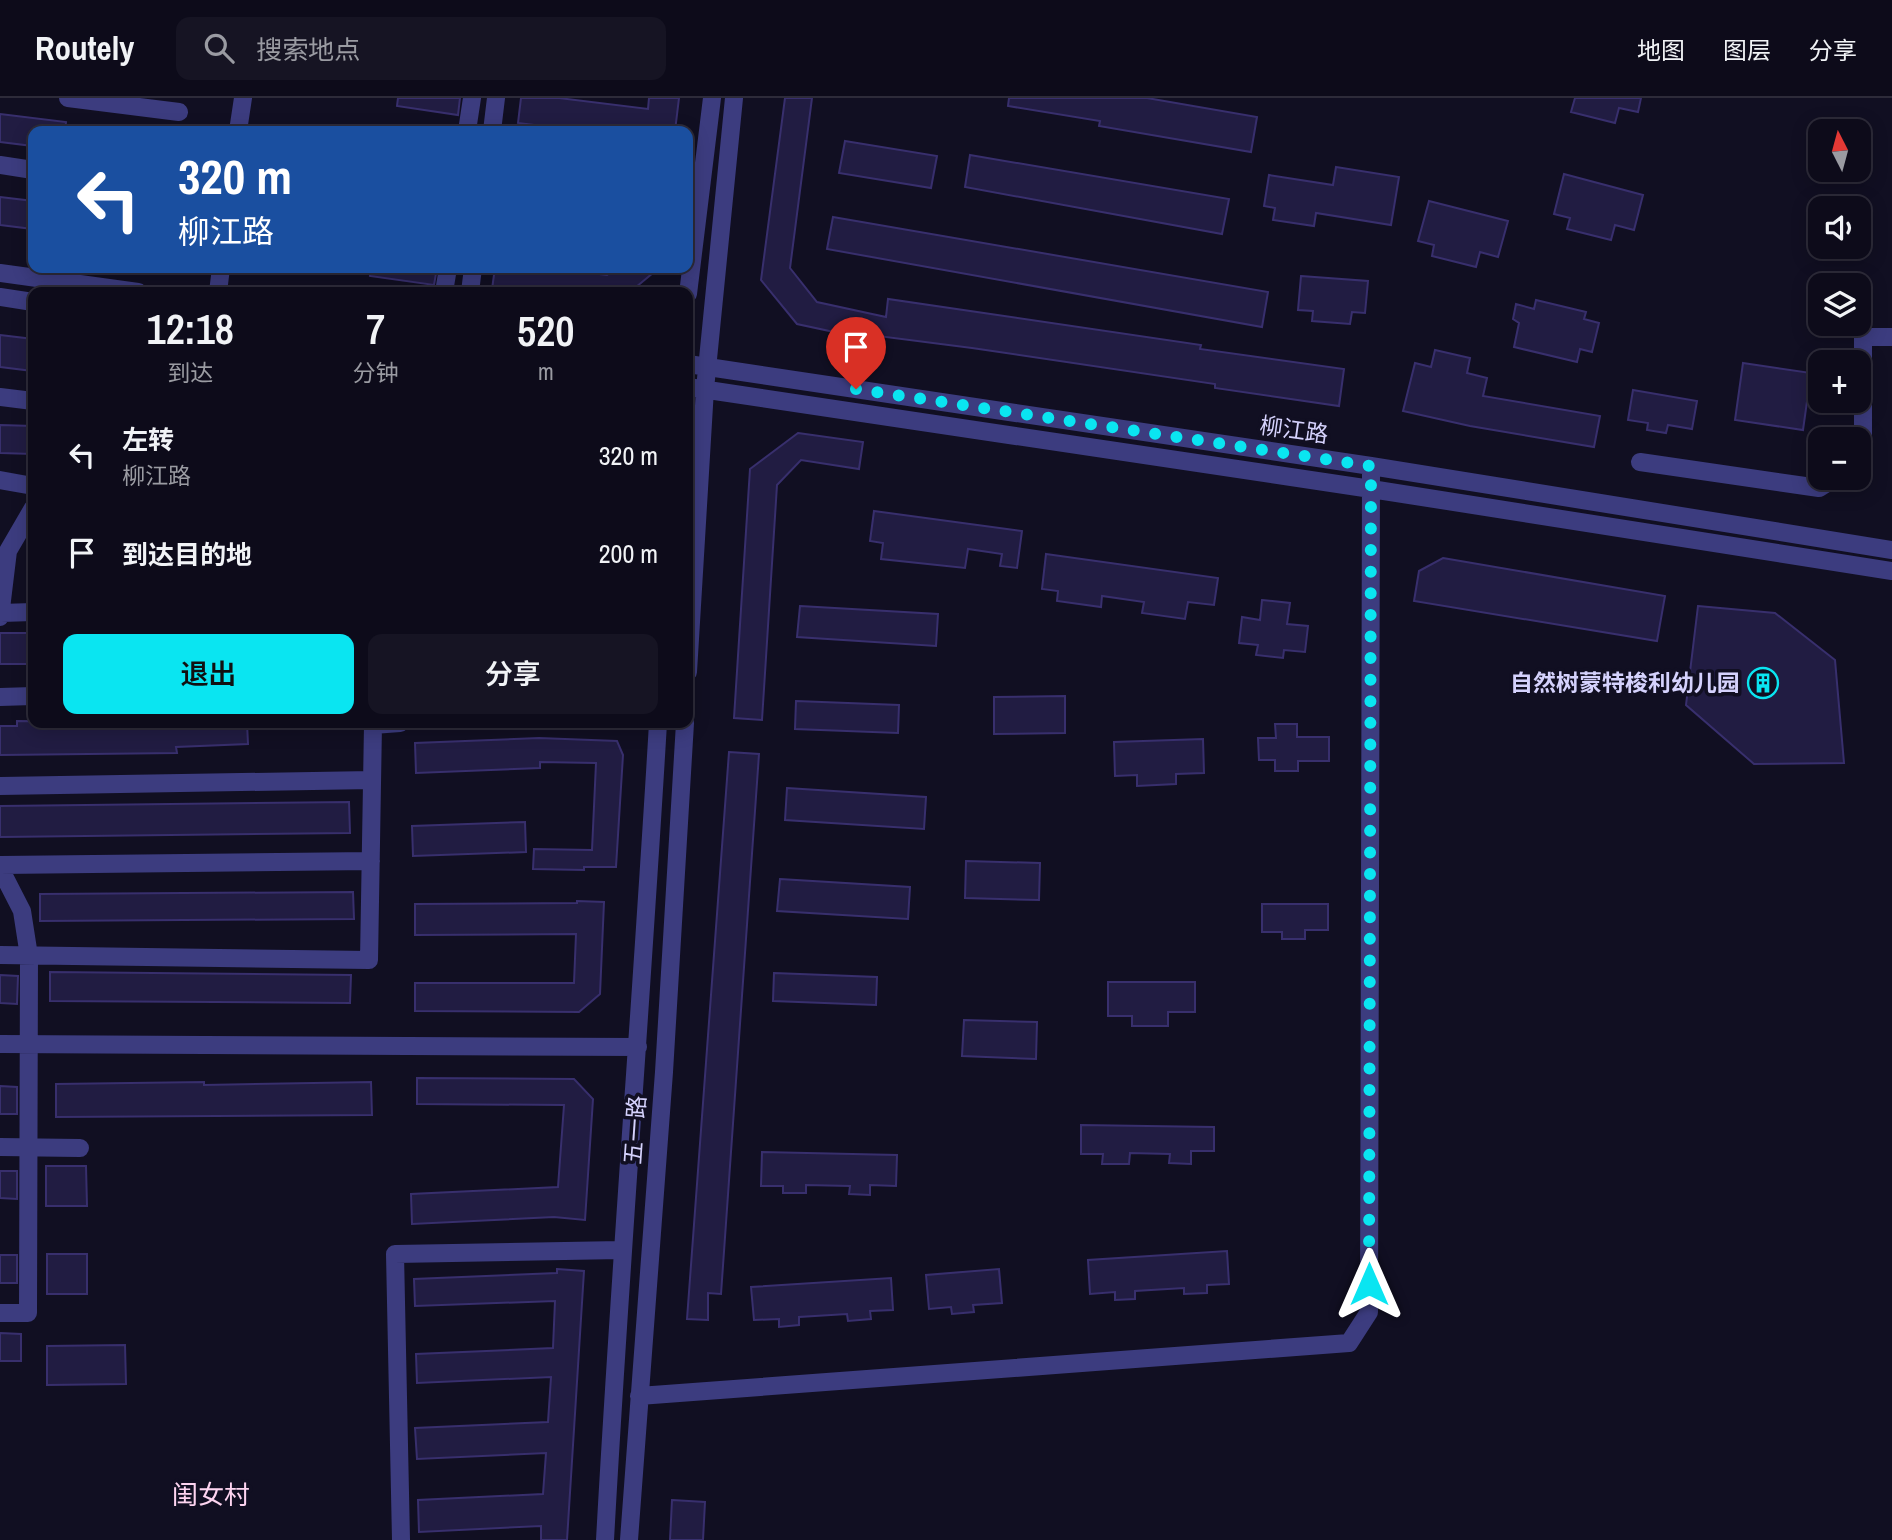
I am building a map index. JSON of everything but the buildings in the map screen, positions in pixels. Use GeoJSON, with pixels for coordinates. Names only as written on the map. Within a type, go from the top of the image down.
{"type":"FeatureCollection","features":[{"type":"Feature","properties":{"kind":"street"},"geometry":{"type":"LineString","coordinates":[[68,98],[179,112]]}},
{"type":"Feature","properties":{"kind":"street"},"geometry":{"type":"LineString","coordinates":[[239,126],[243,98]]}},
{"type":"Feature","properties":{"kind":"street"},"geometry":{"type":"LineString","coordinates":[[468,126],[472,98]]}},
{"type":"Feature","properties":{"kind":"street"},"geometry":{"type":"LineString","coordinates":[[493,126],[496,98]]}},
{"type":"Feature","properties":{"kind":"street"},"geometry":{"type":"LineString","coordinates":[[693,253],[712,98]]}},
{"type":"Feature","properties":{"kind":"street"},"geometry":{"type":"LineString","coordinates":[[693,494],[696,388],[708,367],[734,98]]}},
{"type":"Feature","properties":{"kind":"street"},"geometry":{"type":"LineString","coordinates":[[0,165],[28,169]]}},
{"type":"Feature","properties":{"kind":"street"},"geometry":{"type":"LineString","coordinates":[[0,273],[102,287]]}},
{"type":"Feature","properties":{"kind":"street"},"geometry":{"type":"LineString","coordinates":[[0,297],[28,301]]}},
{"type":"Feature","properties":{"kind":"street"},"geometry":{"type":"LineString","coordinates":[[1863,427],[1863,337],[1892,337]]}},
{"type":"Feature","properties":{"kind":"street","name":"柳江路"},"geometry":{"type":"LineString","coordinates":[[693,365],[1371,466],[1892,550]]}},
{"type":"Feature","properties":{"kind":"street","name":"柳江路"},"geometry":{"type":"LineString","coordinates":[[696,388],[1371,489],[1892,571]]}},
{"type":"Feature","properties":{"kind":"street"},"geometry":{"type":"LineString","coordinates":[[0,397],[28,400]]}},
{"type":"Feature","properties":{"kind":"street"},"geometry":{"type":"LineString","coordinates":[[1640,462],[1808,486]]}},
{"type":"Feature","properties":{"kind":"street"},"geometry":{"type":"LineString","coordinates":[[639,1396],[1349,1343],[1369,1312],[1371,466]]}},
{"type":"Feature","properties":{"kind":"street"},"geometry":{"type":"LineString","coordinates":[[0,480],[28,485]]}},
{"type":"Feature","properties":{"kind":"street"},"geometry":{"type":"LineString","coordinates":[[28,515],[4,551],[1,615],[28,612]]}},
{"type":"Feature","properties":{"kind":"street"},"geometry":{"type":"LineString","coordinates":[[0,697],[28,696]]}},
{"type":"Feature","properties":{"kind":"street"},"geometry":{"type":"LineString","coordinates":[[0,956],[369,960],[373,728]]}},
{"type":"Feature","properties":{"kind":"street","name":"五一路"},"geometry":{"type":"LineString","coordinates":[[605,1540],[621,1251],[638,1047],[658,728]]}},
{"type":"Feature","properties":{"kind":"street","name":"五一路"},"geometry":{"type":"LineString","coordinates":[[629,1540],[664,1072],[685,728]]}},
{"type":"Feature","properties":{"kind":"street"},"geometry":{"type":"LineString","coordinates":[[0,786],[372,780]]}},
{"type":"Feature","properties":{"kind":"street"},"geometry":{"type":"LineString","coordinates":[[0,1313],[28,1313],[29,956],[22,911],[0,867],[370,861]]}},
{"type":"Feature","properties":{"kind":"street"},"geometry":{"type":"LineString","coordinates":[[0,1044],[638,1047]]}},
{"type":"Feature","properties":{"kind":"street"},"geometry":{"type":"LineString","coordinates":[[636,1071],[664,1072]]}},
{"type":"Feature","properties":{"kind":"street"},"geometry":{"type":"LineString","coordinates":[[0,1147],[80,1148]]}},
{"type":"Feature","properties":{"kind":"street"},"geometry":{"type":"LineString","coordinates":[[401,1540],[395,1254],[621,1251]]}},
{"type":"Feature","properties":{"kind":"place","name":"自然树蒙特梭利幼儿园"},"geometry":{"type":"Point","coordinates":[1763,683]}},
{"type":"Feature","properties":{"kind":"district","name":"闺女村"},"geometry":{"type":"Point","coordinates":[211,1495]}},
{"type":"Feature","properties":{"kind":"route"},"geometry":{"type":"LineString","coordinates":[[856,389],[1371,466],[1369,1284]]}}]}
